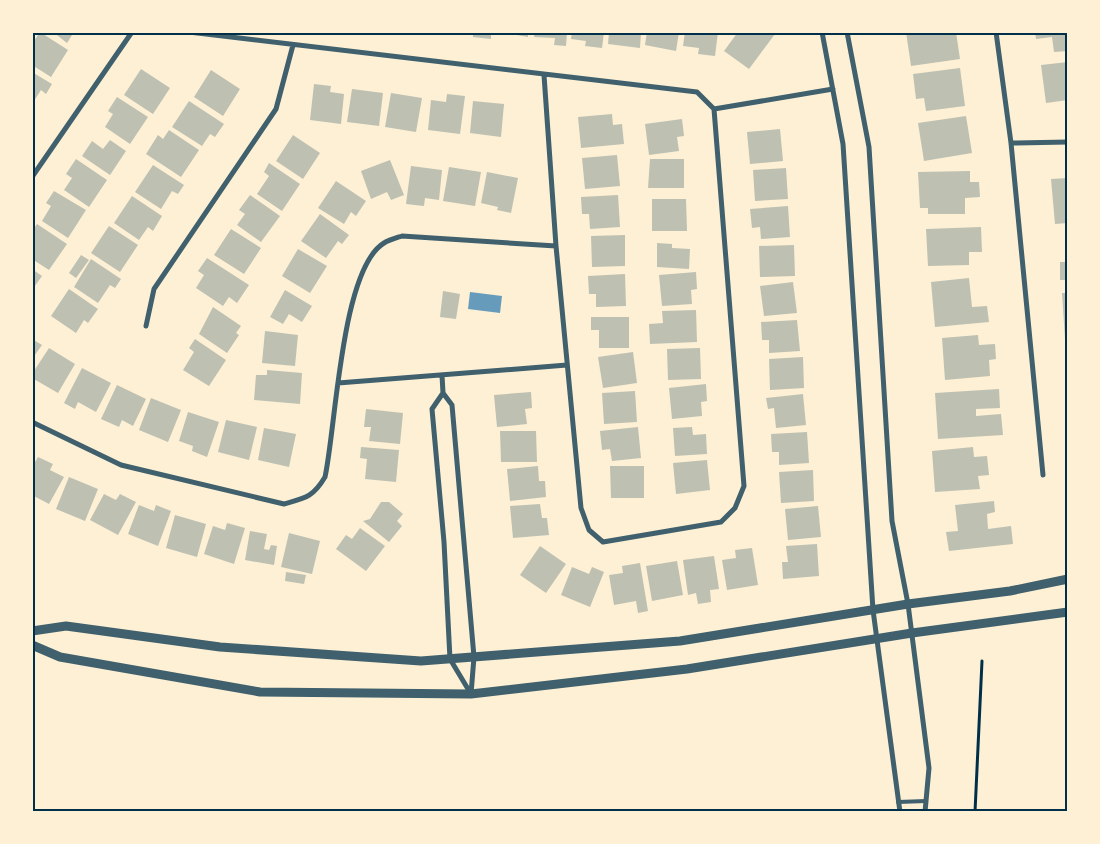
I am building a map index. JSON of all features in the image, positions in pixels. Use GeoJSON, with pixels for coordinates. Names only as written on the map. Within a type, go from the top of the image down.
{"type":"FeatureCollection","features":[{"type":"Feature","properties":{"kind":"street"},"geometry":{"type":"LineString","coordinates":[[32,177],[132,32]]}},
{"type":"Feature","properties":{"kind":"street"},"geometry":{"type":"LineString","coordinates":[[190,32],[697,92],[714,109],[744,486],[735,508],[721,522],[603,542],[589,530],[580,508],[556,246],[544,75]]}},
{"type":"Feature","properties":{"kind":"street"},"geometry":{"type":"LineString","coordinates":[[822,32],[843,144],[873,610],[900,812]]}},
{"type":"Feature","properties":{"kind":"street"},"geometry":{"type":"LineString","coordinates":[[847,32],[869,147],[892,521],[908,604],[929,768],[925,812]]}},
{"type":"Feature","properties":{"kind":"street"},"geometry":{"type":"LineString","coordinates":[[996,32],[1011,143],[1042,475]]}},
{"type":"Feature","properties":{"kind":"street"},"geometry":{"type":"LineString","coordinates":[[146,326],[154,289],[276,109],[292,45]]}},
{"type":"Feature","properties":{"kind":"street"},"geometry":{"type":"LineString","coordinates":[[714,109],[833,89]]}},
{"type":"Feature","properties":{"kind":"street"},"geometry":{"type":"LineString","coordinates":[[1011,143],[1068,142]]}},
{"type":"Feature","properties":{"kind":"street"},"geometry":{"type":"LineString","coordinates":[[32,422],[122,465],[284,504],[308,498],[317,490],[325,477],[338,383],[355,292],[363,269],[383,243],[402,236],[556,246]]}},
{"type":"Feature","properties":{"kind":"street"},"geometry":{"type":"LineString","coordinates":[[338,383],[567,365]]}},
{"type":"Feature","properties":{"kind":"street"},"geometry":{"type":"LineString","coordinates":[[442,375],[444,393],[452,405],[474,657],[471,694]]}},
{"type":"Feature","properties":{"kind":"street"},"geometry":{"type":"LineString","coordinates":[[444,393],[432,409],[444,542],[450,659],[471,694]]}},
{"type":"Feature","properties":{"kind":"street"},"geometry":{"type":"LineString","coordinates":[[32,631],[66,626],[220,647],[421,661],[680,641],[908,604],[1010,591],[1068,579]]}},
{"type":"Feature","properties":{"kind":"street"},"geometry":{"type":"LineString","coordinates":[[32,645],[60,657],[260,692],[471,694],[687,669],[912,633],[1068,612]]}},
{"type":"Feature","properties":{"kind":"lane"},"geometry":{"type":"LineString","coordinates":[[898,802],[926,801]]}},
{"type":"Feature","properties":{"kind":"path"},"geometry":{"type":"LineString","coordinates":[[975,812],[982,661]]}},
{"type":"Feature","properties":{"kind":"water"},"geometry":{"type":"Polygon","coordinates":[[[470,292],[502,296],[500,313],[468,309],[470,292]]]}},
{"type":"Feature","properties":{"kind":"building"},"geometry":{"type":"Polygon","coordinates":[[[40,32],[68,50],[51,77],[32,65],[32,44],[40,32]]]}},
{"type":"Feature","properties":{"kind":"building"},"geometry":{"type":"Polygon","coordinates":[[[53,32],[74,32],[67,43],[53,32]]]}},
{"type":"Feature","properties":{"kind":"building"},"geometry":{"type":"Polygon","coordinates":[[[473,32],[491,32],[491,39],[473,37],[473,32]]]}},
{"type":"Feature","properties":{"kind":"building"},"geometry":{"type":"Polygon","coordinates":[[[499,32],[528,32],[528,37],[499,32]]]}},
{"type":"Feature","properties":{"kind":"building"},"geometry":{"type":"Polygon","coordinates":[[[535,32],[567,32],[566,46],[554,45],[555,38],[534,37],[535,32]]]}},
{"type":"Feature","properties":{"kind":"building"},"geometry":{"type":"Polygon","coordinates":[[[572,32],[604,32],[602,48],[585,46],[586,41],[571,39],[572,32]]]}},
{"type":"Feature","properties":{"kind":"building"},"geometry":{"type":"Polygon","coordinates":[[[609,32],[641,32],[640,48],[608,44],[609,32]]]}},
{"type":"Feature","properties":{"kind":"building"},"geometry":{"type":"Polygon","coordinates":[[[647,32],[679,32],[676,51],[645,45],[647,32]]]}},
{"type":"Feature","properties":{"kind":"building"},"geometry":{"type":"Polygon","coordinates":[[[685,32],[718,32],[715,56],[698,54],[699,48],[683,46],[685,32]]]}},
{"type":"Feature","properties":{"kind":"building"},"geometry":{"type":"Polygon","coordinates":[[[738,32],[775,34],[749,69],[724,51],[738,32]]]}},
{"type":"Feature","properties":{"kind":"building"},"geometry":{"type":"Polygon","coordinates":[[[906,32],[956,32],[960,59],[911,66],[906,32]]]}},
{"type":"Feature","properties":{"kind":"building"},"geometry":{"type":"Polygon","coordinates":[[[1035,32],[1068,32],[1068,51],[1054,52],[1052,37],[1036,39],[1035,32]]]}},
{"type":"Feature","properties":{"kind":"building"},"geometry":{"type":"Polygon","coordinates":[[[1068,62],[1068,100],[1046,103],[1041,65],[1068,62]]]}},
{"type":"Feature","properties":{"kind":"building"},"geometry":{"type":"Polygon","coordinates":[[[960,68],[965,106],[926,111],[924,98],[916,99],[913,74],[960,68]]]}},
{"type":"Feature","properties":{"kind":"building"},"geometry":{"type":"Polygon","coordinates":[[[141,69],[170,88],[153,114],[124,95],[141,69]]]}},
{"type":"Feature","properties":{"kind":"building"},"geometry":{"type":"Polygon","coordinates":[[[211,70],[240,89],[223,116],[194,97],[211,70]]]}},
{"type":"Feature","properties":{"kind":"building"},"geometry":{"type":"Polygon","coordinates":[[[32,72],[52,84],[46,94],[41,90],[32,104],[32,72]]]}},
{"type":"Feature","properties":{"kind":"building"},"geometry":{"type":"Polygon","coordinates":[[[314,84],[331,86],[330,92],[344,94],[341,124],[310,120],[314,84]]]}},
{"type":"Feature","properties":{"kind":"building"},"geometry":{"type":"Polygon","coordinates":[[[352,89],[383,93],[379,126],[347,122],[352,89]]]}},
{"type":"Feature","properties":{"kind":"building"},"geometry":{"type":"Polygon","coordinates":[[[391,93],[422,98],[416,132],[385,127],[391,93]]]}},
{"type":"Feature","properties":{"kind":"building"},"geometry":{"type":"Polygon","coordinates":[[[447,94],[465,96],[460,134],[428,130],[431,100],[446,102],[447,94]]]}},
{"type":"Feature","properties":{"kind":"building"},"geometry":{"type":"Polygon","coordinates":[[[117,97],[148,117],[130,144],[105,127],[113,114],[108,111],[117,97]]]}},
{"type":"Feature","properties":{"kind":"building"},"geometry":{"type":"Polygon","coordinates":[[[189,101],[224,124],[215,137],[210,134],[202,146],[172,127],[189,101]]]}},
{"type":"Feature","properties":{"kind":"building"},"geometry":{"type":"Polygon","coordinates":[[[473,101],[504,104],[501,137],[470,133],[473,101]]]}},
{"type":"Feature","properties":{"kind":"building"},"geometry":{"type":"Polygon","coordinates":[[[612,114],[613,125],[622,124],[624,144],[581,148],[578,117],[612,114]]]}},
{"type":"Feature","properties":{"kind":"building"},"geometry":{"type":"Polygon","coordinates":[[[966,116],[972,153],[924,161],[918,123],[966,116]]]}},
{"type":"Feature","properties":{"kind":"building"},"geometry":{"type":"Polygon","coordinates":[[[682,119],[684,136],[677,137],[679,151],[649,155],[645,124],[682,119]]]}},
{"type":"Feature","properties":{"kind":"building"},"geometry":{"type":"Polygon","coordinates":[[[780,129],[783,161],[750,164],[747,132],[780,129]]]}},
{"type":"Feature","properties":{"kind":"building"},"geometry":{"type":"Polygon","coordinates":[[[169,130],[199,150],[181,177],[146,154],[158,135],[163,139],[169,130]]]}},
{"type":"Feature","properties":{"kind":"building"},"geometry":{"type":"Polygon","coordinates":[[[293,135],[320,153],[303,179],[276,161],[293,135]]]}},
{"type":"Feature","properties":{"kind":"building"},"geometry":{"type":"Polygon","coordinates":[[[110,140],[126,151],[110,175],[82,156],[92,141],[103,149],[110,140]]]}},
{"type":"Feature","properties":{"kind":"building"},"geometry":{"type":"Polygon","coordinates":[[[617,155],[620,186],[585,189],[582,158],[617,155]]]}},
{"type":"Feature","properties":{"kind":"building"},"geometry":{"type":"Polygon","coordinates":[[[76,159],[107,180],[89,207],[64,190],[72,178],[66,174],[76,159]]]}},
{"type":"Feature","properties":{"kind":"building"},"geometry":{"type":"Polygon","coordinates":[[[650,159],[684,159],[684,188],[648,188],[650,159]]]}},
{"type":"Feature","properties":{"kind":"building"},"geometry":{"type":"Polygon","coordinates":[[[390,160],[404,195],[391,200],[387,192],[371,199],[361,171],[390,160]]]}},
{"type":"Feature","properties":{"kind":"building"},"geometry":{"type":"Polygon","coordinates":[[[269,163],[300,184],[282,211],[257,194],[269,176],[264,172],[269,163]]]}},
{"type":"Feature","properties":{"kind":"building"},"geometry":{"type":"Polygon","coordinates":[[[153,165],[184,185],[178,194],[172,191],[161,209],[135,192],[153,165]]]}},
{"type":"Feature","properties":{"kind":"building"},"geometry":{"type":"Polygon","coordinates":[[[411,166],[442,170],[439,200],[425,198],[424,206],[406,204],[411,166]]]}},
{"type":"Feature","properties":{"kind":"building"},"geometry":{"type":"Polygon","coordinates":[[[449,167],[481,172],[475,206],[443,201],[449,167]]]}},
{"type":"Feature","properties":{"kind":"building"},"geometry":{"type":"Polygon","coordinates":[[[786,168],[788,199],[755,201],[753,170],[786,168]]]}},
{"type":"Feature","properties":{"kind":"building"},"geometry":{"type":"Polygon","coordinates":[[[970,171],[970,182],[979,182],[980,197],[965,198],[965,214],[928,214],[928,208],[920,208],[918,172],[970,171]]]}},
{"type":"Feature","properties":{"kind":"building"},"geometry":{"type":"Polygon","coordinates":[[[487,172],[518,178],[511,213],[497,210],[498,207],[481,203],[487,172]]]}},
{"type":"Feature","properties":{"kind":"building"},"geometry":{"type":"Polygon","coordinates":[[[1068,178],[1068,223],[1055,224],[1051,179],[1068,178]]]}},
{"type":"Feature","properties":{"kind":"building"},"geometry":{"type":"Polygon","coordinates":[[[336,181],[366,201],[356,216],[351,212],[344,224],[318,208],[336,181]]]}},
{"type":"Feature","properties":{"kind":"building"},"geometry":{"type":"Polygon","coordinates":[[[54,191],[86,210],[68,238],[42,221],[51,206],[46,203],[54,191]]]}},
{"type":"Feature","properties":{"kind":"building"},"geometry":{"type":"Polygon","coordinates":[[[250,195],[280,216],[261,242],[237,225],[245,214],[239,210],[250,195]]]}},
{"type":"Feature","properties":{"kind":"building"},"geometry":{"type":"Polygon","coordinates":[[[618,195],[620,227],[590,229],[589,214],[582,214],[581,197],[618,195]]]}},
{"type":"Feature","properties":{"kind":"building"},"geometry":{"type":"Polygon","coordinates":[[[132,196],[162,216],[153,231],[148,227],[139,240],[114,223],[132,196]]]}},
{"type":"Feature","properties":{"kind":"building"},"geometry":{"type":"Polygon","coordinates":[[[652,199],[686,199],[687,231],[652,231],[652,199]]]}},
{"type":"Feature","properties":{"kind":"building"},"geometry":{"type":"Polygon","coordinates":[[[788,206],[790,237],[761,239],[760,227],[752,228],[750,209],[788,206]]]}},
{"type":"Feature","properties":{"kind":"building"},"geometry":{"type":"Polygon","coordinates":[[[320,214],[349,235],[342,244],[338,241],[326,258],[301,241],[320,214]]]}},
{"type":"Feature","properties":{"kind":"building"},"geometry":{"type":"Polygon","coordinates":[[[37,224],[67,244],[49,270],[32,259],[32,231],[37,224]]]}},
{"type":"Feature","properties":{"kind":"building"},"geometry":{"type":"Polygon","coordinates":[[[109,226],[138,245],[120,272],[91,253],[109,226]]]}},
{"type":"Feature","properties":{"kind":"building"},"geometry":{"type":"Polygon","coordinates":[[[981,227],[982,252],[969,252],[969,265],[928,266],[926,229],[981,227]]]}},
{"type":"Feature","properties":{"kind":"building"},"geometry":{"type":"Polygon","coordinates":[[[231,229],[261,248],[244,274],[214,255],[231,229]]]}},
{"type":"Feature","properties":{"kind":"building"},"geometry":{"type":"Polygon","coordinates":[[[625,235],[625,266],[592,267],[591,236],[625,235]]]}},
{"type":"Feature","properties":{"kind":"building"},"geometry":{"type":"Polygon","coordinates":[[[657,243],[672,244],[672,248],[690,249],[689,269],[657,267],[657,243]]]}},
{"type":"Feature","properties":{"kind":"building"},"geometry":{"type":"Polygon","coordinates":[[[794,245],[795,276],[760,277],[759,246],[794,245]]]}},
{"type":"Feature","properties":{"kind":"building"},"geometry":{"type":"Polygon","coordinates":[[[298,249],[327,266],[310,293],[282,276],[298,249]]]}},
{"type":"Feature","properties":{"kind":"building"},"geometry":{"type":"Polygon","coordinates":[[[81,255],[89,260],[76,278],[69,273],[81,255]]]}},
{"type":"Feature","properties":{"kind":"building"},"geometry":{"type":"Polygon","coordinates":[[[207,258],[249,285],[237,303],[229,297],[223,306],[196,288],[204,275],[198,271],[207,258]]]}},
{"type":"Feature","properties":{"kind":"building"},"geometry":{"type":"Polygon","coordinates":[[[91,259],[121,279],[115,288],[110,285],[98,303],[74,287],[91,259]]]}},
{"type":"Feature","properties":{"kind":"building"},"geometry":{"type":"Polygon","coordinates":[[[1060,262],[1068,262],[1068,280],[1060,280],[1060,262]]]}},
{"type":"Feature","properties":{"kind":"building"},"geometry":{"type":"Polygon","coordinates":[[[32,269],[42,276],[32,290],[32,269]]]}},
{"type":"Feature","properties":{"kind":"building"},"geometry":{"type":"Polygon","coordinates":[[[696,272],[697,289],[691,290],[692,304],[662,306],[659,275],[696,272]]]}},
{"type":"Feature","properties":{"kind":"building"},"geometry":{"type":"Polygon","coordinates":[[[625,274],[626,306],[596,307],[596,294],[589,294],[588,276],[625,274]]]}},
{"type":"Feature","properties":{"kind":"building"},"geometry":{"type":"Polygon","coordinates":[[[969,278],[972,307],[987,306],[989,322],[935,327],[931,282],[969,278]]]}},
{"type":"Feature","properties":{"kind":"building"},"geometry":{"type":"Polygon","coordinates":[[[793,282],[797,313],[764,316],[760,286],[793,282]]]}},
{"type":"Feature","properties":{"kind":"building"},"geometry":{"type":"Polygon","coordinates":[[[69,289],[98,309],[88,323],[84,320],[76,333],[51,316],[69,289]]]}},
{"type":"Feature","properties":{"kind":"building"},"geometry":{"type":"Polygon","coordinates":[[[285,290],[312,306],[302,322],[289,314],[283,324],[270,317],[285,290]]]}},
{"type":"Feature","properties":{"kind":"building"},"geometry":{"type":"Polygon","coordinates":[[[443,291],[460,294],[456,319],[440,317],[443,291]]]}},
{"type":"Feature","properties":{"kind":"building"},"geometry":{"type":"Polygon","coordinates":[[[1062,293],[1068,293],[1068,339],[1065,339],[1062,293]]]}},
{"type":"Feature","properties":{"kind":"building"},"geometry":{"type":"Polygon","coordinates":[[[213,307],[241,326],[236,333],[239,335],[227,353],[199,334],[213,307]]]}},
{"type":"Feature","properties":{"kind":"building"},"geometry":{"type":"Polygon","coordinates":[[[696,310],[697,342],[650,344],[649,324],[663,323],[662,311],[696,310]]]}},
{"type":"Feature","properties":{"kind":"building"},"geometry":{"type":"Polygon","coordinates":[[[591,317],[629,317],[629,348],[599,348],[599,330],[591,330],[591,317]]]}},
{"type":"Feature","properties":{"kind":"building"},"geometry":{"type":"Polygon","coordinates":[[[797,320],[800,351],[769,353],[769,340],[762,340],[761,322],[797,320]]]}},
{"type":"Feature","properties":{"kind":"building"},"geometry":{"type":"Polygon","coordinates":[[[265,331],[298,335],[295,366],[262,363],[265,331]]]}},
{"type":"Feature","properties":{"kind":"building"},"geometry":{"type":"Polygon","coordinates":[[[978,335],[979,345],[995,344],[996,359],[989,360],[990,376],[945,380],[942,338],[978,335]]]}},
{"type":"Feature","properties":{"kind":"building"},"geometry":{"type":"Polygon","coordinates":[[[32,339],[42,345],[32,359],[32,339]]]}},
{"type":"Feature","properties":{"kind":"building"},"geometry":{"type":"Polygon","coordinates":[[[195,339],[226,360],[209,386],[183,370],[194,352],[189,348],[195,339]]]}},
{"type":"Feature","properties":{"kind":"building"},"geometry":{"type":"Polygon","coordinates":[[[49,348],[75,364],[58,393],[32,378],[32,374],[49,348]]]}},
{"type":"Feature","properties":{"kind":"building"},"geometry":{"type":"Polygon","coordinates":[[[700,348],[701,379],[668,380],[667,349],[700,348]]]}},
{"type":"Feature","properties":{"kind":"building"},"geometry":{"type":"Polygon","coordinates":[[[633,352],[637,383],[603,388],[598,357],[633,352]]]}},
{"type":"Feature","properties":{"kind":"building"},"geometry":{"type":"Polygon","coordinates":[[[803,357],[804,388],[770,390],[769,359],[803,357]]]}},
{"type":"Feature","properties":{"kind":"building"},"geometry":{"type":"Polygon","coordinates":[[[82,368],[111,383],[96,412],[78,402],[75,409],[64,403],[82,368]]]}},
{"type":"Feature","properties":{"kind":"building"},"geometry":{"type":"Polygon","coordinates":[[[267,370],[302,373],[300,404],[254,400],[256,375],[267,375],[267,370]]]}},
{"type":"Feature","properties":{"kind":"building"},"geometry":{"type":"Polygon","coordinates":[[[706,384],[707,401],[701,402],[702,416],[672,419],[669,388],[706,384]]]}},
{"type":"Feature","properties":{"kind":"building"},"geometry":{"type":"Polygon","coordinates":[[[117,385],[146,399],[133,426],[122,420],[119,427],[101,419],[117,385]]]}},
{"type":"Feature","properties":{"kind":"building"},"geometry":{"type":"Polygon","coordinates":[[[999,389],[1000,408],[976,409],[976,416],[1001,414],[1003,435],[938,439],[935,393],[999,389]]]}},
{"type":"Feature","properties":{"kind":"building"},"geometry":{"type":"Polygon","coordinates":[[[635,391],[637,422],[604,424],[602,393],[635,391]]]}},
{"type":"Feature","properties":{"kind":"building"},"geometry":{"type":"Polygon","coordinates":[[[531,392],[532,408],[525,409],[527,424],[497,427],[494,395],[531,392]]]}},
{"type":"Feature","properties":{"kind":"building"},"geometry":{"type":"Polygon","coordinates":[[[803,394],[806,425],[776,428],[774,408],[768,409],[766,398],[803,394]]]}},
{"type":"Feature","properties":{"kind":"building"},"geometry":{"type":"Polygon","coordinates":[[[151,398],[181,410],[168,442],[139,430],[151,398]]]}},
{"type":"Feature","properties":{"kind":"building"},"geometry":{"type":"Polygon","coordinates":[[[366,409],[403,413],[400,444],[369,441],[371,427],[364,427],[366,409]]]}},
{"type":"Feature","properties":{"kind":"building"},"geometry":{"type":"Polygon","coordinates":[[[188,412],[219,422],[207,457],[192,451],[193,446],[179,441],[188,412]]]}},
{"type":"Feature","properties":{"kind":"building"},"geometry":{"type":"Polygon","coordinates":[[[226,420],[257,427],[249,460],[218,452],[226,420]]]}},
{"type":"Feature","properties":{"kind":"building"},"geometry":{"type":"Polygon","coordinates":[[[638,427],[641,458],[612,461],[610,449],[602,450],[600,431],[638,427]]]}},
{"type":"Feature","properties":{"kind":"building"},"geometry":{"type":"Polygon","coordinates":[[[692,427],[693,435],[706,434],[707,454],[675,456],[673,428],[692,427]]]}},
{"type":"Feature","properties":{"kind":"building"},"geometry":{"type":"Polygon","coordinates":[[[264,428],[296,434],[289,467],[258,460],[264,428]]]}},
{"type":"Feature","properties":{"kind":"building"},"geometry":{"type":"Polygon","coordinates":[[[500,431],[536,431],[537,462],[501,462],[500,431]]]}},
{"type":"Feature","properties":{"kind":"building"},"geometry":{"type":"Polygon","coordinates":[[[807,432],[809,463],[779,465],[779,452],[772,452],[771,434],[807,432]]]}},
{"type":"Feature","properties":{"kind":"building"},"geometry":{"type":"Polygon","coordinates":[[[361,447],[399,450],[396,482],[365,479],[367,459],[360,458],[361,447]]]}},
{"type":"Feature","properties":{"kind":"building"},"geometry":{"type":"Polygon","coordinates":[[[973,447],[974,457],[987,456],[989,475],[978,476],[980,489],[935,492],[932,451],[973,447]]]}},
{"type":"Feature","properties":{"kind":"building"},"geometry":{"type":"Polygon","coordinates":[[[38,457],[53,464],[50,470],[64,477],[49,504],[32,495],[32,467],[38,457]]]}},
{"type":"Feature","properties":{"kind":"building"},"geometry":{"type":"Polygon","coordinates":[[[707,460],[710,490],[676,494],[673,463],[707,460]]]}},
{"type":"Feature","properties":{"kind":"building"},"geometry":{"type":"Polygon","coordinates":[[[538,466],[539,481],[545,481],[546,497],[510,501],[507,469],[538,466]]]}},
{"type":"Feature","properties":{"kind":"building"},"geometry":{"type":"Polygon","coordinates":[[[610,466],[644,466],[644,498],[611,498],[610,466]]]}},
{"type":"Feature","properties":{"kind":"building"},"geometry":{"type":"Polygon","coordinates":[[[813,470],[814,501],[781,503],[779,472],[813,470]]]}},
{"type":"Feature","properties":{"kind":"building"},"geometry":{"type":"Polygon","coordinates":[[[69,477],[98,489],[85,521],[56,509],[69,477]]]}},
{"type":"Feature","properties":{"kind":"building"},"geometry":{"type":"Polygon","coordinates":[[[104,494],[116,500],[120,494],[136,502],[118,535],[90,520],[104,494]]]}},
{"type":"Feature","properties":{"kind":"building"},"geometry":{"type":"Polygon","coordinates":[[[994,501],[995,512],[987,514],[988,529],[1011,526],[1013,544],[949,551],[946,532],[958,531],[955,505],[994,501]]]}},
{"type":"Feature","properties":{"kind":"building"},"geometry":{"type":"Polygon","coordinates":[[[381,502],[389,502],[403,514],[397,521],[402,526],[389,542],[363,521],[370,519],[381,502]]]}},
{"type":"Feature","properties":{"kind":"building"},"geometry":{"type":"Polygon","coordinates":[[[540,504],[542,518],[547,518],[549,535],[513,538],[510,506],[540,504]]]}},
{"type":"Feature","properties":{"kind":"building"},"geometry":{"type":"Polygon","coordinates":[[[139,505],[154,511],[156,505],[171,511],[158,546],[128,534],[139,505]]]}},
{"type":"Feature","properties":{"kind":"building"},"geometry":{"type":"Polygon","coordinates":[[[818,506],[821,537],[788,540],[785,509],[818,506]]]}},
{"type":"Feature","properties":{"kind":"building"},"geometry":{"type":"Polygon","coordinates":[[[175,515],[206,524],[197,557],[166,548],[175,515]]]}},
{"type":"Feature","properties":{"kind":"building"},"geometry":{"type":"Polygon","coordinates":[[[227,523],[245,528],[234,564],[204,554],[213,526],[225,530],[227,523]]]}},
{"type":"Feature","properties":{"kind":"building"},"geometry":{"type":"Polygon","coordinates":[[[360,528],[385,546],[366,571],[336,549],[346,535],[352,539],[360,528]]]}},
{"type":"Feature","properties":{"kind":"building"},"geometry":{"type":"Polygon","coordinates":[[[250,531],[267,534],[264,549],[269,550],[271,545],[277,546],[274,565],[245,560],[250,531]]]}},
{"type":"Feature","properties":{"kind":"building"},"geometry":{"type":"Polygon","coordinates":[[[289,533],[320,541],[312,574],[281,567],[289,533]]]}},
{"type":"Feature","properties":{"kind":"building"},"geometry":{"type":"Polygon","coordinates":[[[817,544],[819,576],[783,579],[782,562],[788,562],[786,546],[817,544]]]}},
{"type":"Feature","properties":{"kind":"building"},"geometry":{"type":"Polygon","coordinates":[[[540,546],[566,564],[546,593],[520,575],[540,546]]]}},
{"type":"Feature","properties":{"kind":"building"},"geometry":{"type":"Polygon","coordinates":[[[752,548],[758,585],[727,590],[722,560],[736,558],[735,550],[752,548]]]}},
{"type":"Feature","properties":{"kind":"building"},"geometry":{"type":"Polygon","coordinates":[[[714,556],[719,589],[710,590],[711,602],[698,604],[696,593],[688,595],[683,560],[714,556]]]}},
{"type":"Feature","properties":{"kind":"building"},"geometry":{"type":"Polygon","coordinates":[[[677,561],[683,595],[652,601],[646,566],[677,561]]]}},
{"type":"Feature","properties":{"kind":"building"},"geometry":{"type":"Polygon","coordinates":[[[640,563],[648,611],[638,613],[636,601],[614,605],[609,575],[623,573],[622,566],[640,563]]]}},
{"type":"Feature","properties":{"kind":"building"},"geometry":{"type":"Polygon","coordinates":[[[572,567],[589,574],[592,567],[604,572],[590,607],[561,595],[572,567]]]}},
{"type":"Feature","properties":{"kind":"building"},"geometry":{"type":"Polygon","coordinates":[[[286,572],[306,575],[304,584],[285,581],[286,572]]]}}]}
